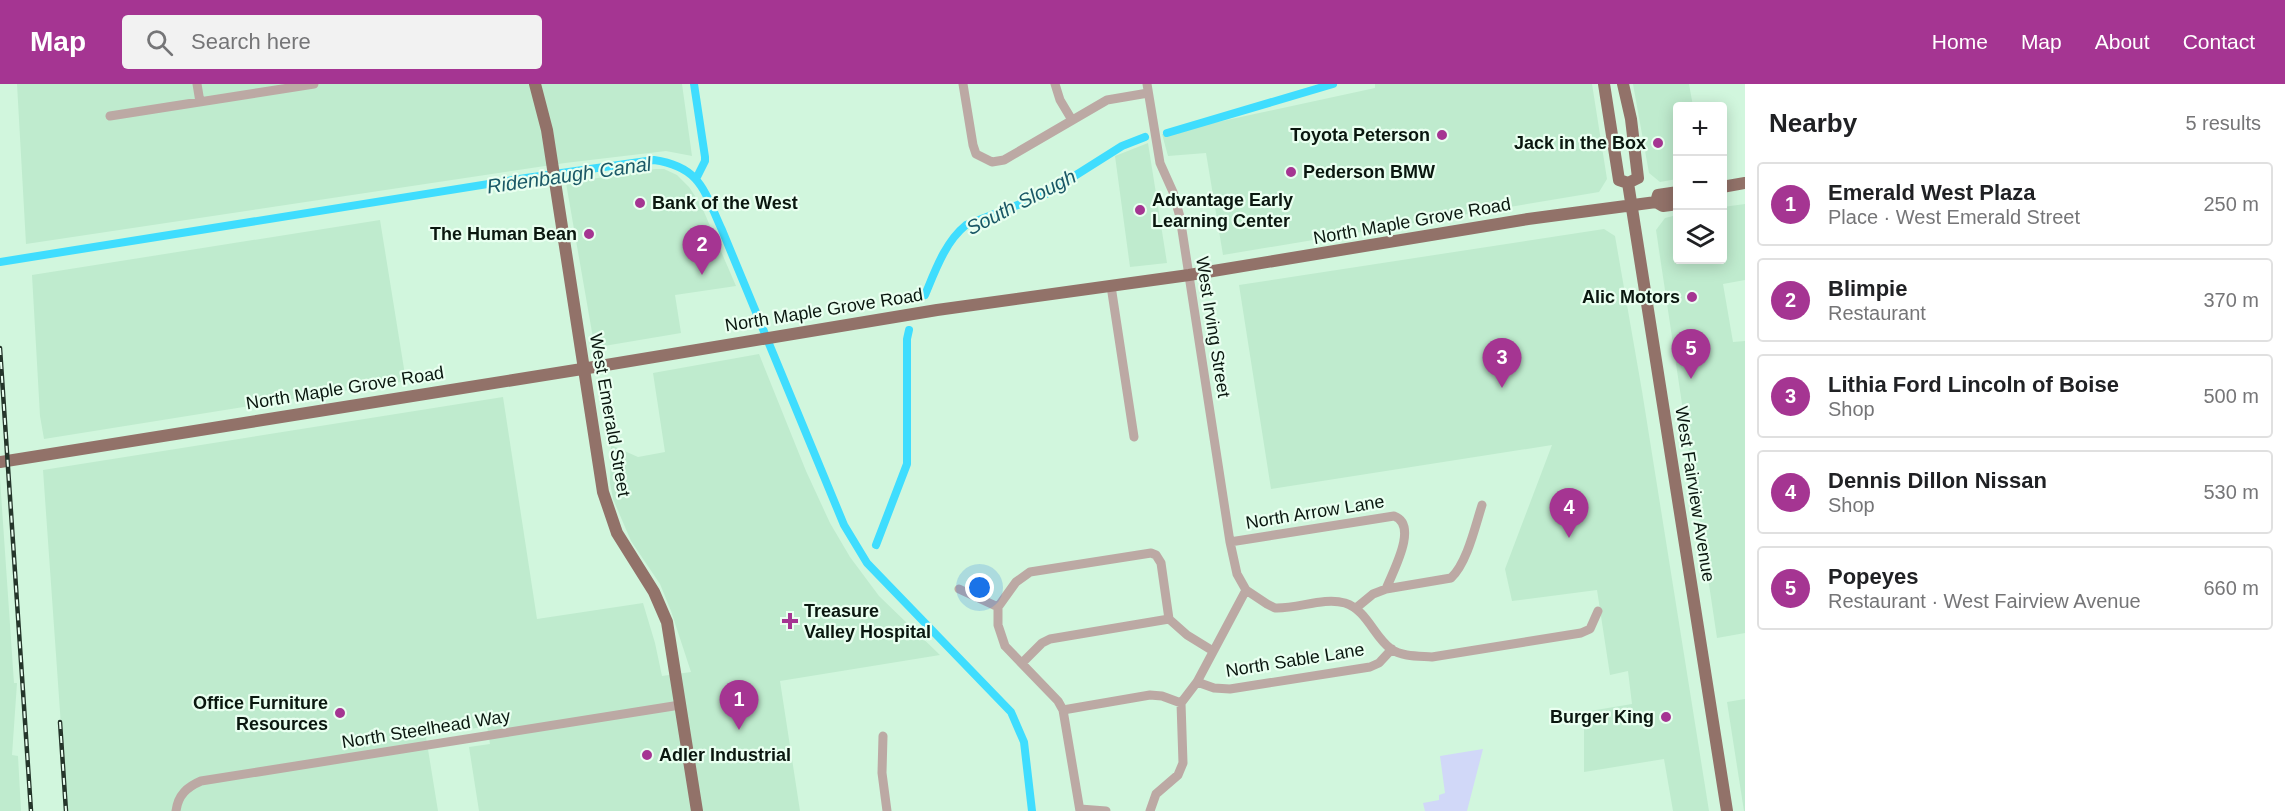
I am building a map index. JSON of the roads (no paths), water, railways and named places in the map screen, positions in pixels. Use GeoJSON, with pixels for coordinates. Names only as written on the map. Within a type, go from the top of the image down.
{"type":"FeatureCollection","features":[{"type":"Feature","properties":{"kind":"main road","name":"West Emerald Street"},"geometry":{"type":"LineString","coordinates":[[535,84],[543,111],[603,492],[617,533],[654,591],[667,622],[696,811]]}},
{"type":"Feature","properties":{"kind":"main road","name":"West Fairview Avenue"},"geometry":{"type":"LineString","coordinates":[[1604,84],[1619,180],[1628,183],[1638,178],[1631,118],[1623,84]]}},
{"type":"Feature","properties":{"kind":"main road","name":"West Fairview Avenue"},"geometry":{"type":"LineString","coordinates":[[1628,183],[1727,811]]}},
{"type":"Feature","properties":{"kind":"main road"},"geometry":{"type":"LineString","coordinates":[[1727,186],[1745,183]]}},
{"type":"Feature","properties":{"kind":"main road","name":"North Maple Grove Road"},"geometry":{"type":"LineString","coordinates":[[1656,202],[1658,195],[1673,193]]}},
{"type":"Feature","properties":{"kind":"main road","name":"North Maple Grove Road"},"geometry":{"type":"LineString","coordinates":[[0,462],[582,369],[767,337],[1189,275],[1528,219],[1656,202],[1663,206],[1673,205]]}},
{"type":"Feature","properties":{"kind":"street"},"geometry":{"type":"LineString","coordinates":[[197,84],[200,102]]}},
{"type":"Feature","properties":{"kind":"street"},"geometry":{"type":"LineString","coordinates":[[110,116],[314,84]]}},
{"type":"Feature","properties":{"kind":"street"},"geometry":{"type":"LineString","coordinates":[[963,84],[973,146],[976,154],[992,162],[1004,160],[1107,100],[1148,88]]}},
{"type":"Feature","properties":{"kind":"street"},"geometry":{"type":"LineString","coordinates":[[1055,84],[1059,100],[1072,120]]}},
{"type":"Feature","properties":{"kind":"street","name":"West Irving Street"},"geometry":{"type":"LineString","coordinates":[[1148,88],[1160,163],[1173,192],[1180,217],[1230,542],[1237,574],[1245,590]]}},
{"type":"Feature","properties":{"kind":"street"},"geometry":{"type":"LineString","coordinates":[[1111,286],[1134,437]]}},
{"type":"Feature","properties":{"kind":"street"},"geometry":{"type":"LineString","coordinates":[[1356,608],[1373,594],[1451,578],[1463,561],[1482,505]]}},
{"type":"Feature","properties":{"kind":"street","name":"North Arrow Lane"},"geometry":{"type":"LineString","coordinates":[[1230,542],[1394,516],[1400,518],[1406,535],[1386,590]]}},
{"type":"Feature","properties":{"kind":"street"},"geometry":{"type":"LineString","coordinates":[[1106,811],[1080,810],[1063,710],[1058,701],[1005,646],[998,625],[998,607],[1016,582],[1030,572],[1151,553],[1156,555],[1161,562],[1169,620],[1187,635],[1213,651]]}},
{"type":"Feature","properties":{"kind":"street"},"geometry":{"type":"LineString","coordinates":[[958,589],[998,607]]}},
{"type":"Feature","properties":{"kind":"street"},"geometry":{"type":"LineString","coordinates":[[1150,811],[1156,794],[1178,775],[1183,763],[1181,703],[1197,682],[1245,590],[1275,608],[1333,601],[1356,608],[1392,649],[1413,656],[1432,657],[1581,633],[1590,629],[1598,611]]}},
{"type":"Feature","properties":{"kind":"street"},"geometry":{"type":"LineString","coordinates":[[1022,663],[1042,643],[1050,639],[1169,620]]}},
{"type":"Feature","properties":{"kind":"street","name":"North Sable Lane"},"geometry":{"type":"LineString","coordinates":[[1197,682],[1214,688],[1230,689],[1370,667],[1379,663],[1392,649]]}},
{"type":"Feature","properties":{"kind":"street"},"geometry":{"type":"LineString","coordinates":[[1063,710],[1150,695],[1162,696],[1181,703]]}},
{"type":"Feature","properties":{"kind":"street","name":"North Steelhead Way"},"geometry":{"type":"LineString","coordinates":[[176,811],[182,794],[191,785],[201,781],[680,705]]}},
{"type":"Feature","properties":{"kind":"street"},"geometry":{"type":"LineString","coordinates":[[883,736],[882,773],[887,811]]}},
{"type":"Feature","properties":{"kind":"waterway"},"geometry":{"type":"LineString","coordinates":[[694,84],[705,157],[696,179]]}},
{"type":"Feature","properties":{"kind":"waterway","name":"South Slough"},"geometry":{"type":"LineString","coordinates":[[1167,133],[1333,84]]}},
{"type":"Feature","properties":{"kind":"waterway","name":"South Slough"},"geometry":{"type":"LineString","coordinates":[[925,295],[946,248],[966,225],[1046,194],[1122,146],[1145,137]]}},
{"type":"Feature","properties":{"kind":"waterway","name":"Ridenbaugh Canal"},"geometry":{"type":"LineString","coordinates":[[0,262],[526,178],[654,160],[682,168],[699,183],[722,230],[844,525],[867,563],[1011,712],[1024,742],[1032,811]]}},
{"type":"Feature","properties":{"kind":"waterway","name":"South Slough"},"geometry":{"type":"LineString","coordinates":[[876,545],[907,464],[907,339],[909,330]]}},
{"type":"Feature","properties":{"kind":"railway"},"geometry":{"type":"LineString","coordinates":[[0,348],[31,811]]}},
{"type":"Feature","properties":{"kind":"railway"},"geometry":{"type":"LineString","coordinates":[[60,722],[66,811]]}},
{"type":"Feature","properties":{"kind":"place","name":"Toyota Peterson"},"geometry":{"type":"Point","coordinates":[1442,135]}},
{"type":"Feature","properties":{"kind":"place","name":"Jack in the Box"},"geometry":{"type":"Point","coordinates":[1658,143]}},
{"type":"Feature","properties":{"kind":"place","name":"Pederson BMW"},"geometry":{"type":"Point","coordinates":[1291,172]}},
{"type":"Feature","properties":{"kind":"place","name":"Bank of the West"},"geometry":{"type":"Point","coordinates":[640,203]}},
{"type":"Feature","properties":{"kind":"place","name":"Advantage Early Learning Center"},"geometry":{"type":"Point","coordinates":[1140,210]}},
{"type":"Feature","properties":{"kind":"place","name":"The Human Bean"},"geometry":{"type":"Point","coordinates":[589,234]}},
{"type":"Feature","properties":{"kind":"place","name":"Blimpie"},"geometry":{"type":"Point","coordinates":[702,275]}},
{"type":"Feature","properties":{"kind":"place","name":"Alic Motors"},"geometry":{"type":"Point","coordinates":[1692,297]}},
{"type":"Feature","properties":{"kind":"place","name":"Popeyes"},"geometry":{"type":"Point","coordinates":[1691,379]}},
{"type":"Feature","properties":{"kind":"place","name":"Lithia Ford Lincoln of Boise"},"geometry":{"type":"Point","coordinates":[1502,388]}},
{"type":"Feature","properties":{"kind":"place","name":"Dennis Dillon Nissan"},"geometry":{"type":"Point","coordinates":[1569,538]}},
{"type":"Feature","properties":{"kind":"place","name":"Treasure Valley Hospital"},"geometry":{"type":"Point","coordinates":[790,621]}},
{"type":"Feature","properties":{"kind":"place","name":"Office Furniture Resources"},"geometry":{"type":"Point","coordinates":[340,713]}},
{"type":"Feature","properties":{"kind":"place","name":"Burger King"},"geometry":{"type":"Point","coordinates":[1666,717]}},
{"type":"Feature","properties":{"kind":"place","name":"Emerald West Plaza"},"geometry":{"type":"Point","coordinates":[739,730]}},
{"type":"Feature","properties":{"kind":"place","name":"Adler Industrial"},"geometry":{"type":"Point","coordinates":[647,755]}}]}
